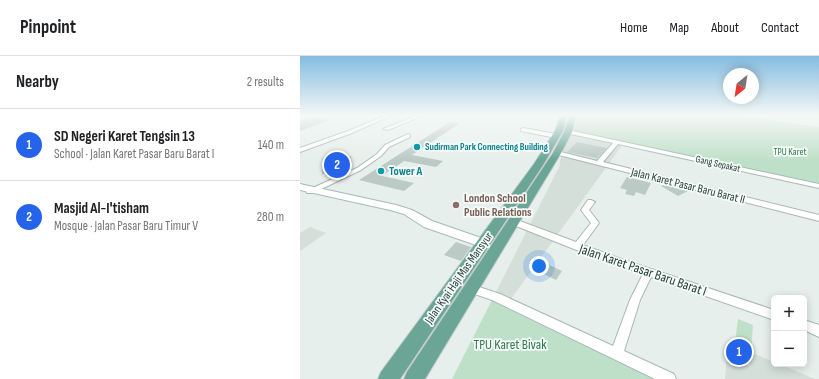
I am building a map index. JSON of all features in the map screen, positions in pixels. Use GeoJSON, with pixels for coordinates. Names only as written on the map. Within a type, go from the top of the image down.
{"type":"FeatureCollection","features":[{"type":"Feature","properties":{"kind":"main road","name":"Jalan Kyai Haji Mas Mansyur"},"geometry":{"type":"LineString","coordinates":[[414,379],[470,288],[514,222],[557,153],[562,130]]}},
{"type":"Feature","properties":{"kind":"main road","name":"Jalan Kyai Haji Mas Mansyur"},"geometry":{"type":"LineString","coordinates":[[388,379],[564,130]]}},
{"type":"Feature","properties":{"kind":"street"},"geometry":{"type":"LineString","coordinates":[[300,150],[355,130]]}},
{"type":"Feature","properties":{"kind":"street","name":"Gang Sepakat"},"geometry":{"type":"LineString","coordinates":[[524,130],[617,142],[819,186]]}},
{"type":"Feature","properties":{"kind":"street"},"geometry":{"type":"LineString","coordinates":[[305,191],[359,169],[379,155],[387,146],[408,136]]}},
{"type":"Feature","properties":{"kind":"street"},"geometry":{"type":"LineString","coordinates":[[598,164],[617,142]]}},
{"type":"Feature","properties":{"kind":"street","name":"Jalan Karet Pasar Baru Barat II"},"geometry":{"type":"LineString","coordinates":[[557,153],[819,218]]}},
{"type":"Feature","properties":{"kind":"street"},"geometry":{"type":"LineString","coordinates":[[305,191],[355,198],[392,207],[408,212],[428,224],[483,243]]}},
{"type":"Feature","properties":{"kind":"street"},"geometry":{"type":"LineString","coordinates":[[577,247],[595,223],[585,210],[590,202]]}},
{"type":"Feature","properties":{"kind":"street","name":"Jalan Karet Pasar Baru Barat I"},"geometry":{"type":"LineString","coordinates":[[514,222],[577,247],[771,314]]}},
{"type":"Feature","properties":{"kind":"street"},"geometry":{"type":"LineString","coordinates":[[616,354],[634,300],[649,272]]}},
{"type":"Feature","properties":{"kind":"street"},"geometry":{"type":"LineString","coordinates":[[470,288],[496,297],[669,379]]}},
{"type":"Feature","properties":{"kind":"street"},"geometry":{"type":"LineString","coordinates":[[807,326],[819,330]]}},
{"type":"Feature","properties":{"kind":"shaded area"},"geometry":{"type":"Polygon","coordinates":[[[566,132],[623,144],[511,299],[496,292],[559,167],[566,132]]]}},
{"type":"Feature","properties":{"kind":"shaded area"},"geometry":{"type":"Polygon","coordinates":[[[310,227],[326,233],[300,251],[300,233],[310,227]]]}},
{"type":"Feature","properties":{"kind":"shaded area"},"geometry":{"type":"Polygon","coordinates":[[[728,343],[771,361],[771,367],[786,367],[815,379],[725,379],[728,343]]]}},
{"type":"Feature","properties":{"kind":"green space","name":"TPU Karet"},"geometry":{"type":"Polygon","coordinates":[[[567,130],[819,130],[819,188],[566,132],[567,130]]]}},
{"type":"Feature","properties":{"kind":"green space","name":"TPU Karet Bivak"},"geometry":{"type":"Polygon","coordinates":[[[493,298],[661,379],[452,379],[493,298]]]}},
{"type":"Feature","properties":{"kind":"green space"},"geometry":{"type":"Polygon","coordinates":[[[738,319],[753,325],[751,350],[735,343],[738,319]]]}},
{"type":"Feature","properties":{"kind":"building","name":"Tower A"},"geometry":{"type":"Polygon","coordinates":[[[437,130],[449,130],[412,155],[443,161],[436,167],[404,161],[382,176],[414,183],[404,191],[359,180],[437,130]]]}},
{"type":"Feature","properties":{"kind":"building"},"geometry":{"type":"Polygon","coordinates":[[[577,142],[607,148],[597,158],[567,152],[577,142]]]}},
{"type":"Feature","properties":{"kind":"building"},"geometry":{"type":"Polygon","coordinates":[[[351,156],[352,167],[322,174],[323,162],[351,156]]]}},
{"type":"Feature","properties":{"kind":"building"},"geometry":{"type":"Polygon","coordinates":[[[627,177],[651,183],[645,195],[636,192],[634,196],[625,194],[627,190],[620,188],[627,177]]]}},
{"type":"Feature","properties":{"kind":"building"},"geometry":{"type":"Polygon","coordinates":[[[667,184],[678,189],[681,188],[688,191],[678,196],[661,186],[667,184]]]}},
{"type":"Feature","properties":{"kind":"building"},"geometry":{"type":"Polygon","coordinates":[[[456,242],[471,247],[461,261],[444,255],[456,242]]]}},
{"type":"Feature","properties":{"kind":"building"},"geometry":{"type":"Polygon","coordinates":[[[547,264],[562,271],[556,280],[540,272],[547,264]]]}},
{"type":"Feature","properties":{"kind":"place","name":"Sudirman Park Connecting Building"},"geometry":{"type":"Point","coordinates":[417,147]}},
{"type":"Feature","properties":{"kind":"place","name":"Masjid Al-I'tisham"},"geometry":{"type":"Point","coordinates":[337,165]}},
{"type":"Feature","properties":{"kind":"place","name":"Tower A"},"geometry":{"type":"Point","coordinates":[381,171]}},
{"type":"Feature","properties":{"kind":"place","name":"London School Public Relations"},"geometry":{"type":"Point","coordinates":[456,205]}},
{"type":"Feature","properties":{"kind":"place","name":"SD Negeri Karet Tengsin 13"},"geometry":{"type":"Point","coordinates":[739,352]}}]}
